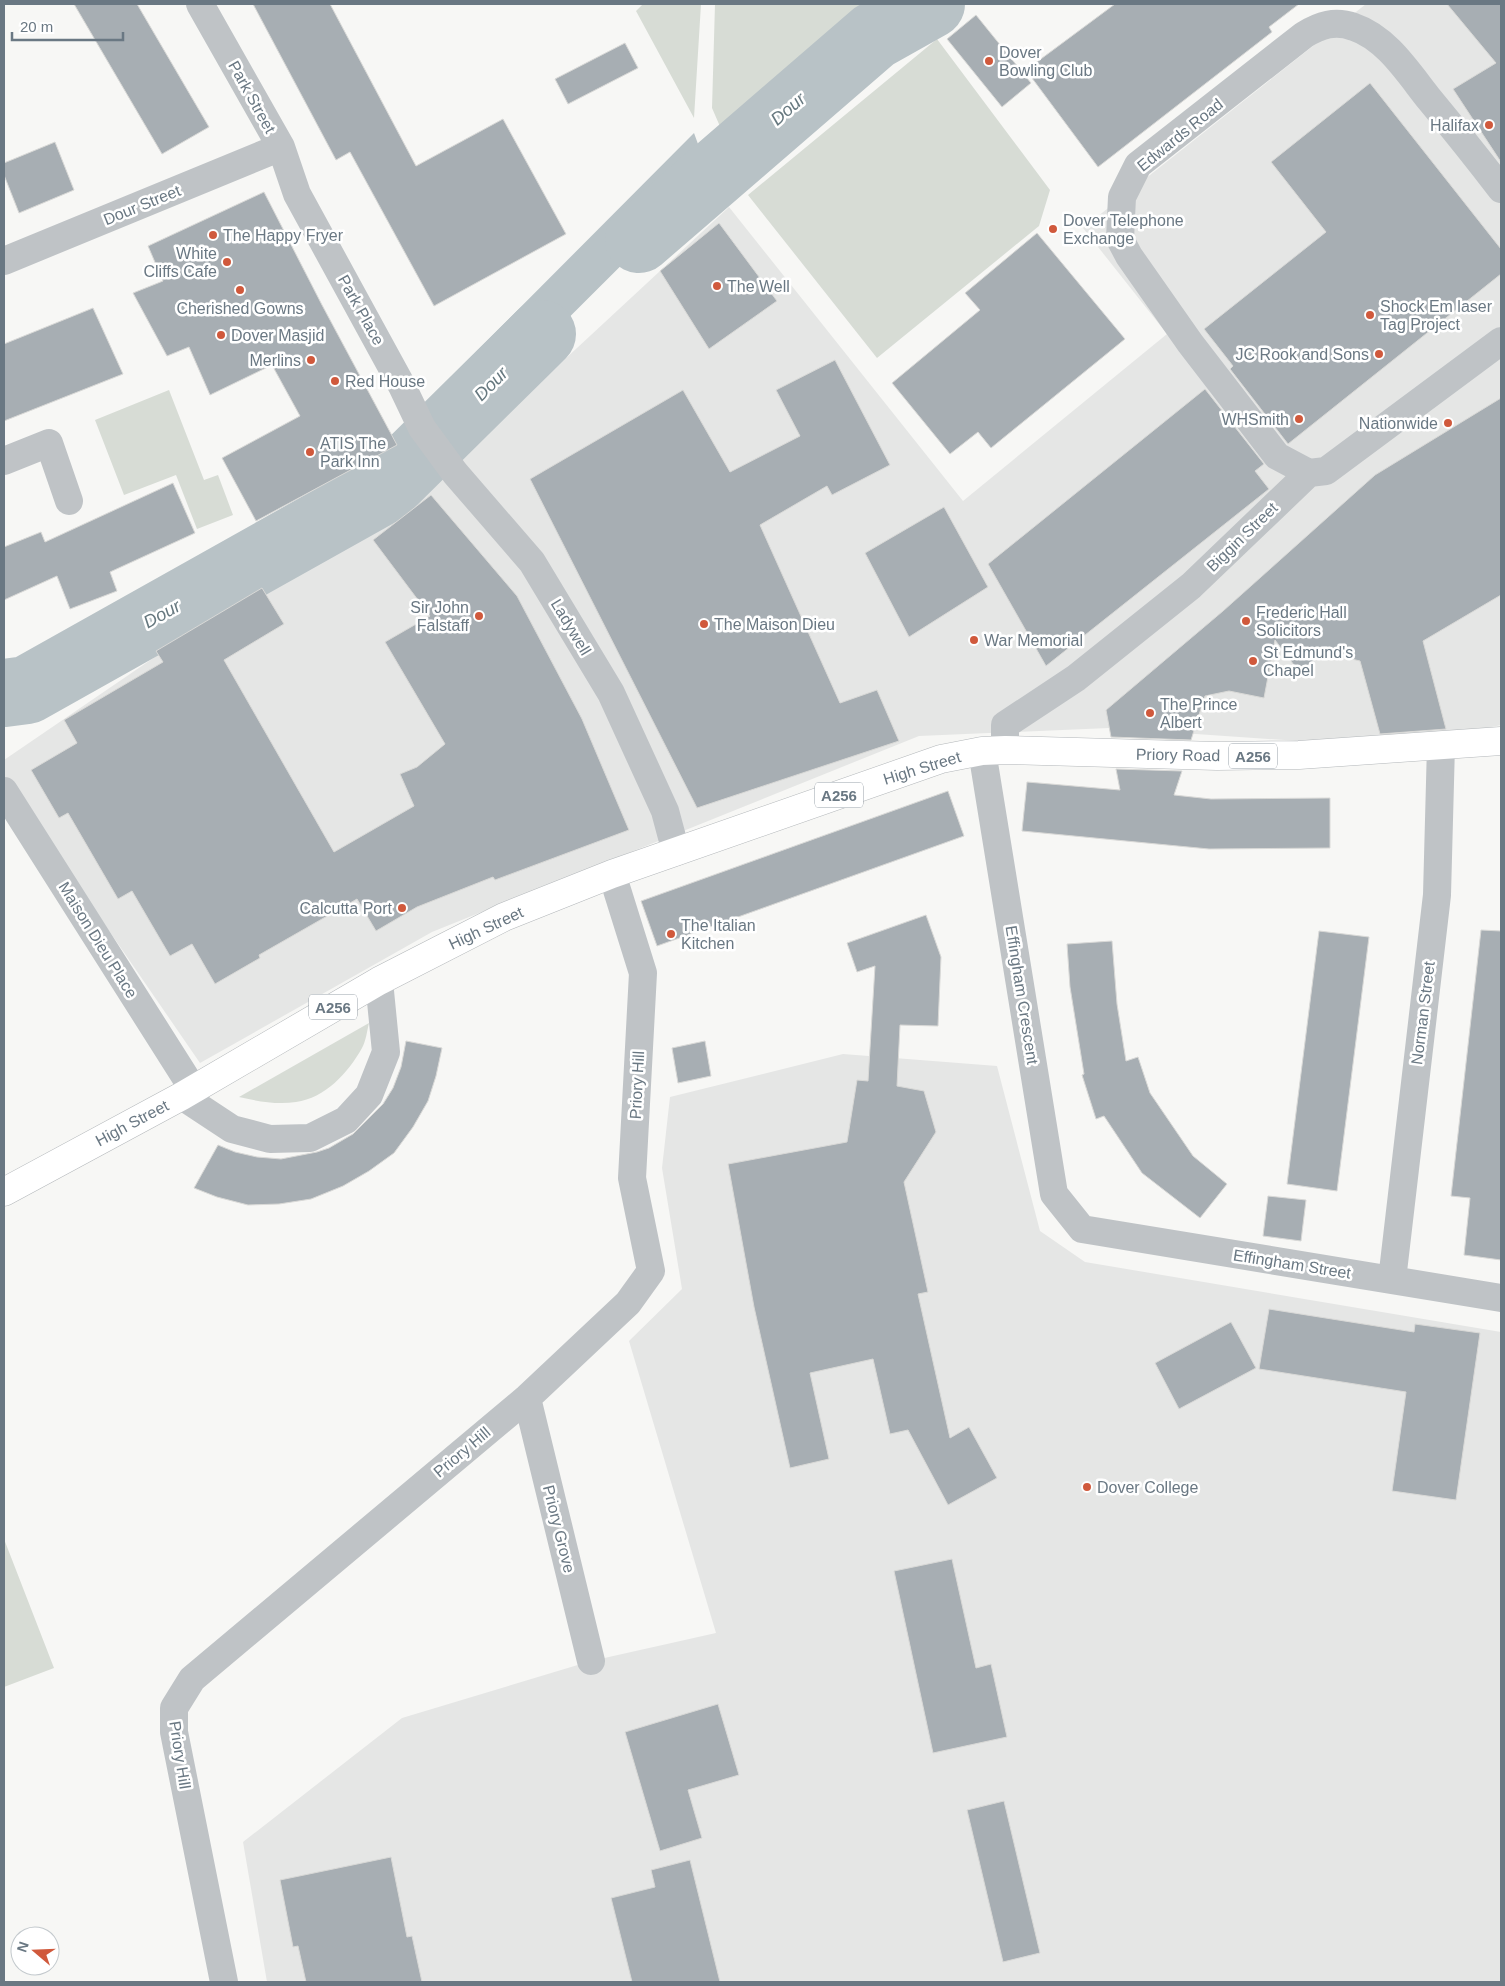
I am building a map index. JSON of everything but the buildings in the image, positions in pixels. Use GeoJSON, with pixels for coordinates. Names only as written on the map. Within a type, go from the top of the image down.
{"type":"FeatureCollection","features":[{"type":"Feature","properties":{"kind":"main road","name":"Priory Road"},"geometry":{"type":"LineString","coordinates":[[994,751],[1217,756],[1298,755],[1501,740]]}},
{"type":"Feature","properties":{"kind":"main road","name":"High Street"},"geometry":{"type":"LineString","coordinates":[[4,1192],[187,1092],[379,981],[504,917],[612,874],[941,759],[994,751]]}},
{"type":"Feature","properties":{"kind":"street","name":"Park Street"},"geometry":{"type":"LineString","coordinates":[[200,4],[280,147],[297,194]]}},
{"type":"Feature","properties":{"kind":"street","name":"Edwards Road"},"geometry":{"type":"LineString","coordinates":[[1309,473],[1277,456],[1190,343],[1129,256],[1120,239],[1122,197],[1138,165],[1304,35],[1318,26],[1335,23],[1354,27],[1370,36],[1393,54],[1501,189]]}},
{"type":"Feature","properties":{"kind":"street","name":"Dour Street"},"geometry":{"type":"LineString","coordinates":[[4,261],[280,147]]}},
{"type":"Feature","properties":{"kind":"street","name":"Park Place"},"geometry":{"type":"LineString","coordinates":[[297,194],[402,386],[422,428]]}},
{"type":"Feature","properties":{"kind":"street","name":"Biggin Street"},"geometry":{"type":"LineString","coordinates":[[994,751],[1005,725],[1076,678],[1190,586],[1309,473],[1326,470],[1501,341]]}},
{"type":"Feature","properties":{"kind":"street","name":"Ladywell"},"geometry":{"type":"LineString","coordinates":[[422,428],[441,454],[532,562],[610,692],[665,811],[676,852]]}},
{"type":"Feature","properties":{"kind":"street"},"geometry":{"type":"LineString","coordinates":[[4,461],[49,443],[68,501]]}},
{"type":"Feature","properties":{"kind":"street","name":"Norman Street"},"geometry":{"type":"LineString","coordinates":[[1392,1280],[1437,895],[1441,745]]}},
{"type":"Feature","properties":{"kind":"street","name":"Effingham Crescent"},"geometry":{"type":"LineString","coordinates":[[994,751],[1054,1194],[1082,1229]]}},
{"type":"Feature","properties":{"kind":"street","name":"Maison Dieu Place"},"geometry":{"type":"LineString","coordinates":[[4,791],[187,1092]]}},
{"type":"Feature","properties":{"kind":"street","name":"Priory Hill"},"geometry":{"type":"LineString","coordinates":[[224,1982],[174,1732],[174,1708],[192,1679],[527,1398],[628,1303],[651,1271],[632,1178],[643,973],[612,874]]}},
{"type":"Feature","properties":{"kind":"street"},"geometry":{"type":"LineString","coordinates":[[187,1092],[232,1128],[270,1139],[310,1138],[346,1120],[369,1095],[386,1052],[379,981]]}},
{"type":"Feature","properties":{"kind":"street","name":"Effingham Street"},"geometry":{"type":"LineString","coordinates":[[1082,1229],[1501,1298]]}},
{"type":"Feature","properties":{"kind":"street","name":"Priory Grove"},"geometry":{"type":"LineString","coordinates":[[527,1398],[591,1661]]}},
{"type":"Feature","properties":{"kind":"shaded area"},"geometry":{"type":"Polygon","coordinates":[[[643,4],[701,4],[694,118],[636,11],[643,4]]]}},
{"type":"Feature","properties":{"kind":"shaded area"},"geometry":{"type":"Polygon","coordinates":[[[715,4],[872,4],[725,138],[712,108],[715,4]]]}},
{"type":"Feature","properties":{"kind":"shaded area"},"geometry":{"type":"Polygon","coordinates":[[[1366,4],[1501,4],[1501,725],[1399,748],[1109,728],[919,736],[432,932],[200,1063],[4,778],[4,760],[493,426],[729,207],[963,501],[1167,334],[1083,228],[1366,4]]]}},
{"type":"Feature","properties":{"kind":"shaded area"},"geometry":{"type":"Polygon","coordinates":[[[937,39],[1050,190],[1039,226],[877,358],[748,195],[937,39]]]}},
{"type":"Feature","properties":{"kind":"shaded area"},"geometry":{"type":"Polygon","coordinates":[[[169,390],[204,480],[218,475],[233,515],[197,529],[176,475],[124,495],[95,420],[169,390]]]}},
{"type":"Feature","properties":{"kind":"shaded area"},"geometry":{"type":"Polygon","coordinates":[[[369,1023],[363,1045],[356,1057],[343,1075],[326,1090],[307,1100],[296,1102],[274,1103],[239,1097],[369,1023]]]}},
{"type":"Feature","properties":{"kind":"shaded area","name":"Dover College"},"geometry":{"type":"Polygon","coordinates":[[[843,1054],[997,1066],[1040,1231],[1085,1262],[1501,1332],[1501,1982],[267,1982],[243,1842],[402,1718],[591,1661],[716,1633],[629,1341],[682,1289],[662,1168],[670,1097],[843,1054]]]}},
{"type":"Feature","properties":{"kind":"shaded area"},"geometry":{"type":"Polygon","coordinates":[[[4,1539],[54,1668],[4,1687],[4,1539]]]}},
{"type":"Feature","properties":{"kind":"water"},"geometry":{"type":"Polygon","coordinates":[[[887,4],[929,4],[874,36],[738,158],[725,132],[887,4]]]}},
{"type":"Feature","properties":{"kind":"water"},"geometry":{"type":"Polygon","coordinates":[[[694,133],[710,177],[479,407],[458,370],[694,133]]]}},
{"type":"Feature","properties":{"kind":"waterway","name":"Dour"},"geometry":{"type":"LineString","coordinates":[[639,239],[874,36],[931,4]]}},
{"type":"Feature","properties":{"kind":"waterway","name":"Dour"},"geometry":{"type":"LineString","coordinates":[[4,693],[27,690],[385,489],[542,334]]}},
{"type":"Feature","properties":{"kind":"place","name":"Dover Bowling Club"},"geometry":{"type":"Point","coordinates":[989,61]}},
{"type":"Feature","properties":{"kind":"place","name":"Halifax"},"geometry":{"type":"Point","coordinates":[1489,125]}},
{"type":"Feature","properties":{"kind":"place","name":"Dover Telephone Exchange"},"geometry":{"type":"Point","coordinates":[1053,229]}},
{"type":"Feature","properties":{"kind":"place","name":"The Happy Fryer"},"geometry":{"type":"Point","coordinates":[213,235]}},
{"type":"Feature","properties":{"kind":"place","name":"White Cliffs Cafe"},"geometry":{"type":"Point","coordinates":[227,262]}},
{"type":"Feature","properties":{"kind":"place","name":"The Well"},"geometry":{"type":"Point","coordinates":[717,286]}},
{"type":"Feature","properties":{"kind":"place","name":"Cherished Gowns"},"geometry":{"type":"Point","coordinates":[240,290]}},
{"type":"Feature","properties":{"kind":"place","name":"Shock Em laser Tag Project"},"geometry":{"type":"Point","coordinates":[1370,315]}},
{"type":"Feature","properties":{"kind":"place","name":"Dover Masjid"},"geometry":{"type":"Point","coordinates":[221,335]}},
{"type":"Feature","properties":{"kind":"place","name":"JC Rook and Sons"},"geometry":{"type":"Point","coordinates":[1379,354]}},
{"type":"Feature","properties":{"kind":"place","name":"Merlins"},"geometry":{"type":"Point","coordinates":[311,360]}},
{"type":"Feature","properties":{"kind":"place","name":"Red House"},"geometry":{"type":"Point","coordinates":[335,381]}},
{"type":"Feature","properties":{"kind":"place","name":"WHSmith"},"geometry":{"type":"Point","coordinates":[1299,419]}},
{"type":"Feature","properties":{"kind":"place","name":"Nationwide"},"geometry":{"type":"Point","coordinates":[1448,423]}},
{"type":"Feature","properties":{"kind":"place","name":"ATIS The Park Inn"},"geometry":{"type":"Point","coordinates":[310,452]}},
{"type":"Feature","properties":{"kind":"place","name":"Sir John Falstaff"},"geometry":{"type":"Point","coordinates":[479,616]}},
{"type":"Feature","properties":{"kind":"place","name":"Frederic Hall Solicitors"},"geometry":{"type":"Point","coordinates":[1246,621]}},
{"type":"Feature","properties":{"kind":"place","name":"The Maison Dieu"},"geometry":{"type":"Point","coordinates":[704,624]}},
{"type":"Feature","properties":{"kind":"place","name":"War Memorial"},"geometry":{"type":"Point","coordinates":[974,640]}},
{"type":"Feature","properties":{"kind":"place","name":"St Edmund's Chapel"},"geometry":{"type":"Point","coordinates":[1253,661]}},
{"type":"Feature","properties":{"kind":"place","name":"The Prince Albert"},"geometry":{"type":"Point","coordinates":[1150,713]}},
{"type":"Feature","properties":{"kind":"place","name":"Calcutta Port"},"geometry":{"type":"Point","coordinates":[402,908]}},
{"type":"Feature","properties":{"kind":"place","name":"The Italian Kitchen"},"geometry":{"type":"Point","coordinates":[671,934]}},
{"type":"Feature","properties":{"kind":"place","name":"Dover College"},"geometry":{"type":"Point","coordinates":[1087,1487]}}]}
